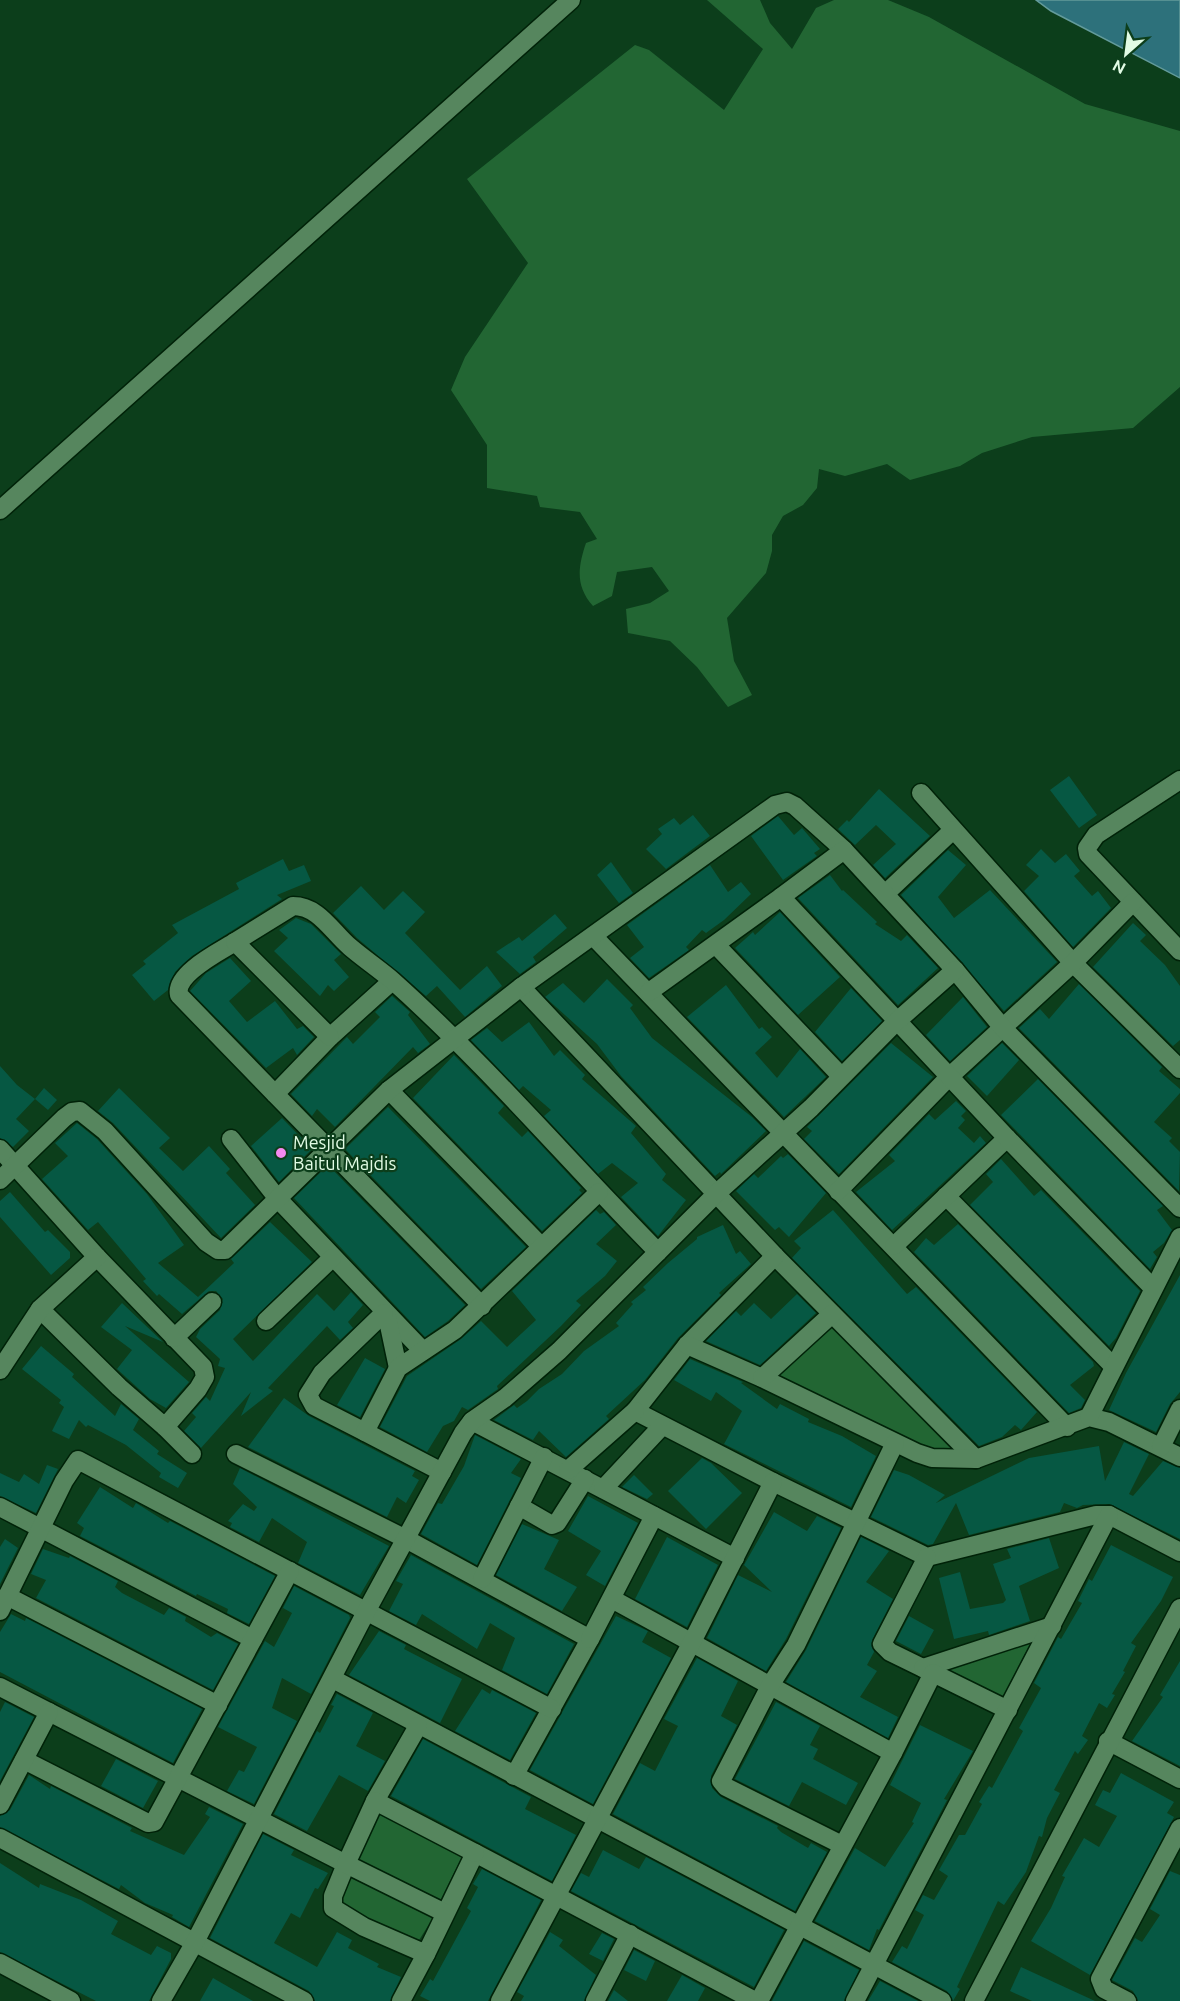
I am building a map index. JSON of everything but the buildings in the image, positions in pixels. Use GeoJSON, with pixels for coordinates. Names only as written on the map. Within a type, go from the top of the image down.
{"type":"FeatureCollection","features":[{"type":"Feature","properties":{"kind":"street"},"geometry":{"type":"LineString","coordinates":[[0,510],[571,0]]}},
{"type":"Feature","properties":{"kind":"street"},"geometry":{"type":"LineString","coordinates":[[1180,780],[1089,843],[1088,854],[1180,951]]}},
{"type":"Feature","properties":{"kind":"street"},"geometry":{"type":"LineString","coordinates":[[921,793],[1073,963],[1180,1069]]}},
{"type":"Feature","properties":{"kind":"street"},"geometry":{"type":"LineString","coordinates":[[0,1180],[72,1112],[80,1111],[105,1131],[200,1235],[218,1250],[225,1250],[389,1090],[521,987],[780,802],[795,806],[844,850],[955,970],[1003,1028],[1180,1208]]}},
{"type":"Feature","properties":{"kind":"street"},"geometry":{"type":"LineString","coordinates":[[885,894],[953,830]]}},
{"type":"Feature","properties":{"kind":"street"},"geometry":{"type":"LineString","coordinates":[[649,992],[844,850]]}},
{"type":"Feature","properties":{"kind":"street"},"geometry":{"type":"LineString","coordinates":[[781,897],[1006,1138],[1153,1288]]}},
{"type":"Feature","properties":{"kind":"street"},"geometry":{"type":"LineString","coordinates":[[838,1191],[949,1077],[1073,963],[1133,902]]}},
{"type":"Feature","properties":{"kind":"street"},"geometry":{"type":"LineString","coordinates":[[482,1306],[179,995],[177,988],[193,969],[284,911],[301,906],[320,917],[347,945],[392,981],[454,1039],[658,1252]]}},
{"type":"Feature","properties":{"kind":"street"},"geometry":{"type":"LineString","coordinates":[[594,937],[1067,1427]]}},
{"type":"Feature","properties":{"kind":"street"},"geometry":{"type":"LineString","coordinates":[[235,942],[330,1037]]}},
{"type":"Feature","properties":{"kind":"street"},"geometry":{"type":"LineString","coordinates":[[716,945],[841,1076]]}},
{"type":"Feature","properties":{"kind":"street"},"geometry":{"type":"LineString","coordinates":[[161,2001],[195,1942],[367,1610],[472,1421],[505,1398],[559,1351],[717,1193],[785,1133],[896,1022],[955,970]]}},
{"type":"Feature","properties":{"kind":"street"},"geometry":{"type":"LineString","coordinates":[[275,1094],[330,1037],[392,981]]}},
{"type":"Feature","properties":{"kind":"street"},"geometry":{"type":"LineString","coordinates":[[521,987],[775,1256],[976,1459]]}},
{"type":"Feature","properties":{"kind":"street"},"geometry":{"type":"LineString","coordinates":[[389,1090],[541,1246]]}},
{"type":"Feature","properties":{"kind":"street"},"geometry":{"type":"LineString","coordinates":[[894,1246],[1006,1138]]}},
{"type":"Feature","properties":{"kind":"street"},"geometry":{"type":"LineString","coordinates":[[231,1139],[278,1199],[385,1314],[423,1351]]}},
{"type":"Feature","properties":{"kind":"street"},"geometry":{"type":"LineString","coordinates":[[0,1149],[97,1257],[203,1367],[205,1377],[198,1389],[165,1427]]}},
{"type":"Feature","properties":{"kind":"street"},"geometry":{"type":"LineString","coordinates":[[365,1432],[398,1368],[440,1342],[482,1306],[599,1192]]}},
{"type":"Feature","properties":{"kind":"street"},"geometry":{"type":"LineString","coordinates":[[946,1196],[1113,1366]]}},
{"type":"Feature","properties":{"kind":"street"},"geometry":{"type":"LineString","coordinates":[[1089,1417],[1180,1237]]}},
{"type":"Feature","properties":{"kind":"street"},"geometry":{"type":"LineString","coordinates":[[568,1470],[635,1411],[687,1345],[775,1256]]}},
{"type":"Feature","properties":{"kind":"street"},"geometry":{"type":"LineString","coordinates":[[0,1370],[40,1309],[97,1257]]}},
{"type":"Feature","properties":{"kind":"street"},"geometry":{"type":"LineString","coordinates":[[266,1321],[332,1258]]}},
{"type":"Feature","properties":{"kind":"street"},"geometry":{"type":"LineString","coordinates":[[174,1338],[212,1302]]}},
{"type":"Feature","properties":{"kind":"street"},"geometry":{"type":"LineString","coordinates":[[40,1309],[192,1454]]}},
{"type":"Feature","properties":{"kind":"street"},"geometry":{"type":"LineString","coordinates":[[385,1314],[398,1368]]}},
{"type":"Feature","properties":{"kind":"street"},"geometry":{"type":"LineString","coordinates":[[385,1314],[322,1373],[308,1395],[314,1406],[442,1472]]}},
{"type":"Feature","properties":{"kind":"street"},"geometry":{"type":"LineString","coordinates":[[762,1378],[832,1314]]}},
{"type":"Feature","properties":{"kind":"street"},"geometry":{"type":"LineString","coordinates":[[687,1345],[762,1378],[895,1443],[932,1458],[976,1459],[1089,1417],[1109,1422],[1180,1457]]}},
{"type":"Feature","properties":{"kind":"street"},"geometry":{"type":"LineString","coordinates":[[1161,1447],[1180,1409]]}},
{"type":"Feature","properties":{"kind":"street"},"geometry":{"type":"LineString","coordinates":[[635,1411],[927,1557],[1096,1515],[1109,1515],[1180,1552]]}},
{"type":"Feature","properties":{"kind":"street"},"geometry":{"type":"LineString","coordinates":[[472,1421],[735,1558]]}},
{"type":"Feature","properties":{"kind":"street"},"geometry":{"type":"LineString","coordinates":[[603,1489],[662,1426]]}},
{"type":"Feature","properties":{"kind":"street"},"geometry":{"type":"LineString","coordinates":[[842,1845],[726,1787],[721,1781],[771,1684],[796,1645],[895,1443]]}},
{"type":"Feature","properties":{"kind":"street"},"geometry":{"type":"LineString","coordinates":[[236,1454],[406,1539],[590,1639]]}},
{"type":"Feature","properties":{"kind":"street"},"geometry":{"type":"LineString","coordinates":[[482,1580],[544,1457]]}},
{"type":"Feature","properties":{"kind":"street"},"geometry":{"type":"LineString","coordinates":[[218,1705],[4,1603],[69,1470],[78,1460],[552,1709]]}},
{"type":"Feature","properties":{"kind":"street"},"geometry":{"type":"LineString","coordinates":[[519,1506],[552,1525],[558,1523],[585,1479]]}},
{"type":"Feature","properties":{"kind":"street"},"geometry":{"type":"LineString","coordinates":[[500,2001],[692,1642],[773,1482]]}},
{"type":"Feature","properties":{"kind":"street"},"geometry":{"type":"LineString","coordinates":[[0,1507],[42,1527],[253,1640]]}},
{"type":"Feature","properties":{"kind":"street"},"geometry":{"type":"LineString","coordinates":[[855,2001],[1109,1515]]}},
{"type":"Feature","properties":{"kind":"street"},"geometry":{"type":"LineString","coordinates":[[514,1776],[612,1599],[654,1516]]}},
{"type":"Feature","properties":{"kind":"street"},"geometry":{"type":"LineString","coordinates":[[927,1557],[882,1644],[890,1652],[1008,1710]]}},
{"type":"Feature","properties":{"kind":"street"},"geometry":{"type":"LineString","coordinates":[[24,1760],[148,1823],[154,1822],[290,1570]]}},
{"type":"Feature","properties":{"kind":"street"},"geometry":{"type":"LineString","coordinates":[[612,1599],[771,1684],[893,1753]]}},
{"type":"Feature","properties":{"kind":"street"},"geometry":{"type":"LineString","coordinates":[[974,2001],[1108,1741],[1180,1608]]}},
{"type":"Feature","properties":{"kind":"street"},"geometry":{"type":"LineString","coordinates":[[375,1801],[757,2001],[801,1926],[842,1845],[893,1753],[928,1670],[1052,1626]]}},
{"type":"Feature","properties":{"kind":"street"},"geometry":{"type":"LineString","coordinates":[[333,1679],[418,1726],[942,2001]]}},
{"type":"Feature","properties":{"kind":"street"},"geometry":{"type":"LineString","coordinates":[[0,1687],[445,1913]]}},
{"type":"Feature","properties":{"kind":"street"},"geometry":{"type":"LineString","coordinates":[[0,1805],[49,1712]]}},
{"type":"Feature","properties":{"kind":"street"},"geometry":{"type":"LineString","coordinates":[[418,1726],[375,1801],[331,1903],[333,1908],[364,1927],[426,1954]]}},
{"type":"Feature","properties":{"kind":"street"},"geometry":{"type":"LineString","coordinates":[[1108,1741],[1180,1779]]}},
{"type":"Feature","properties":{"kind":"street"},"geometry":{"type":"LineString","coordinates":[[1127,2001],[1104,1989],[1100,1979],[1180,1828]]}},
{"type":"Feature","properties":{"kind":"street"},"geometry":{"type":"LineString","coordinates":[[0,1838],[304,2001]]}},
{"type":"Feature","properties":{"kind":"street"},"geometry":{"type":"LineString","coordinates":[[401,2001],[475,1853]]}},
{"type":"Feature","properties":{"kind":"street"},"geometry":{"type":"LineString","coordinates":[[595,2001],[630,1934]]}},
{"type":"Feature","properties":{"kind":"street"},"geometry":{"type":"LineString","coordinates":[[0,1963],[71,2001]]}},
{"type":"Feature","properties":{"kind":"green space"},"geometry":{"type":"Polygon","coordinates":[[[707,0],[760,0],[770,23],[792,49],[816,8],[834,0],[888,0],[929,17],[1085,104],[1180,131],[1180,387],[1133,428],[1032,437],[982,453],[960,466],[910,480],[887,464],[845,476],[819,469],[817,488],[803,505],[783,516],[772,535],[772,551],[766,573],[727,618],[734,661],[752,695],[728,707],[697,667],[670,641],[628,633],[626,609],[650,603],[669,591],[652,567],[617,572],[612,596],[593,606],[583,591],[580,568],[586,543],[597,539],[580,512],[540,507],[537,496],[487,488],[487,445],[451,390],[465,357],[528,263],[467,179],[635,45],[649,50],[724,110],[763,49],[707,0]]]}},
{"type":"Feature","properties":{"kind":"green space"},"geometry":{"type":"Polygon","coordinates":[[[832,1319],[964,1453],[925,1450],[773,1377],[832,1319]]]}},
{"type":"Feature","properties":{"kind":"green space"},"geometry":{"type":"Polygon","coordinates":[[[1036,1633],[1000,1702],[940,1671],[1036,1633]]]}},
{"type":"Feature","properties":{"kind":"green space"},"geometry":{"type":"Polygon","coordinates":[[[377,1808],[464,1853],[439,1903],[352,1862],[377,1808]]]}},
{"type":"Feature","properties":{"kind":"green space"},"geometry":{"type":"Polygon","coordinates":[[[350,1869],[436,1913],[416,1945],[336,1905],[350,1869]]]}},
{"type":"Feature","properties":{"kind":"water"},"geometry":{"type":"Polygon","coordinates":[[[1036,0],[1180,0],[1180,78],[1051,11],[1036,0]]]}},
{"type":"Feature","properties":{"kind":"place","name":"Mesjid Baitul Majdis"},"geometry":{"type":"Point","coordinates":[281,1153]}}]}
